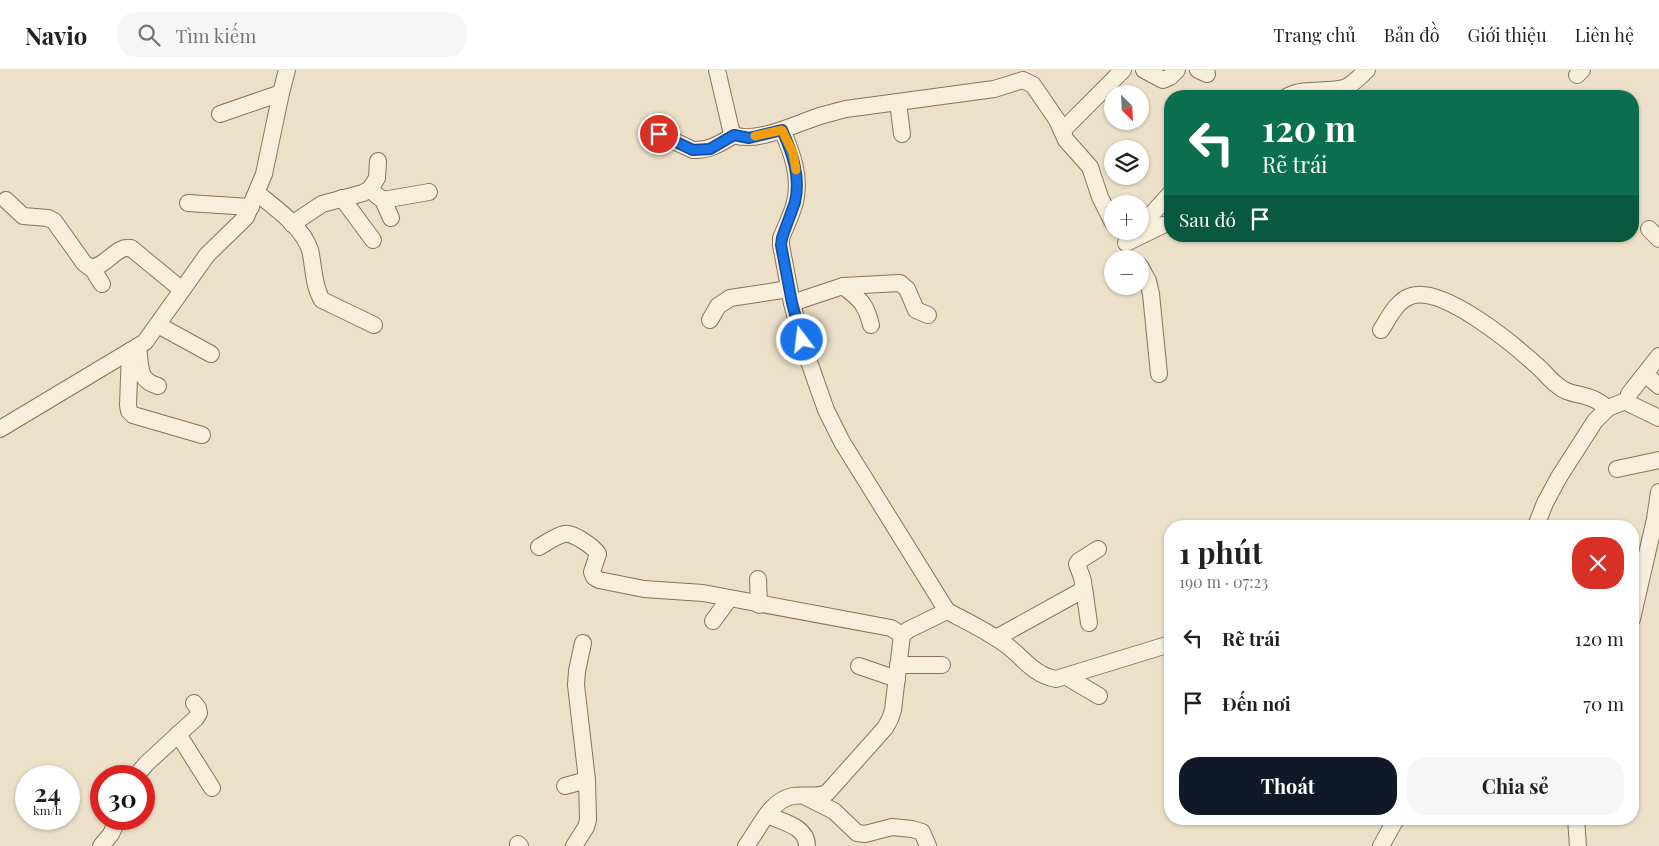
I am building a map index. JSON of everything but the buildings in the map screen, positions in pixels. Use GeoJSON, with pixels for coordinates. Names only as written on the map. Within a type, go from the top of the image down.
{"type":"FeatureCollection","features":[{"type":"Feature","properties":{"kind":"street"},"geometry":{"type":"LineString","coordinates":[[0,429],[145,342],[207,255],[241,223],[254,200],[264,174],[287,70]]}},
{"type":"Feature","properties":{"kind":"street"},"geometry":{"type":"LineString","coordinates":[[717,70],[728,122],[734,135]]}},
{"type":"Feature","properties":{"kind":"street"},"geometry":{"type":"LineString","coordinates":[[1062,131],[1123,70]]}},
{"type":"Feature","properties":{"kind":"street"},"geometry":{"type":"LineString","coordinates":[[1144,70],[1163,80],[1170,77],[1176,70]]}},
{"type":"Feature","properties":{"kind":"street"},"geometry":{"type":"LineString","coordinates":[[1324,90],[1343,88],[1351,85],[1367,70]]}},
{"type":"Feature","properties":{"kind":"street"},"geometry":{"type":"LineString","coordinates":[[659,134],[693,150],[710,149],[734,135],[749,138],[782,130],[846,109],[994,89],[1023,80],[1028,76],[1057,120],[1066,140],[1084,159],[1093,174],[1104,205]]}},
{"type":"Feature","properties":{"kind":"street"},"geometry":{"type":"LineString","coordinates":[[220,114],[281,93]]}},
{"type":"Feature","properties":{"kind":"street"},"geometry":{"type":"LineString","coordinates":[[898,102],[902,134]]}},
{"type":"Feature","properties":{"kind":"street"},"geometry":{"type":"LineString","coordinates":[[782,130],[793,153],[796,174],[796,199],[782,238],[783,256],[790,296],[802,340],[826,410],[842,442],[946,611],[1006,644],[1039,674],[1056,679],[1164,646]]}},
{"type":"Feature","properties":{"kind":"street"},"geometry":{"type":"LineString","coordinates":[[292,224],[322,204],[363,193],[370,189],[376,178],[378,161]]}},
{"type":"Feature","properties":{"kind":"street"},"geometry":{"type":"LineString","coordinates":[[1085,194],[1093,174]]}},
{"type":"Feature","properties":{"kind":"street"},"geometry":{"type":"LineString","coordinates":[[370,189],[383,200],[391,218]]}},
{"type":"Feature","properties":{"kind":"street"},"geometry":{"type":"LineString","coordinates":[[383,200],[429,192]]}},
{"type":"Feature","properties":{"kind":"street"},"geometry":{"type":"LineString","coordinates":[[342,198],[373,240]]}},
{"type":"Feature","properties":{"kind":"street"},"geometry":{"type":"LineString","coordinates":[[6,200],[23,216],[48,218],[54,222],[84,263],[92,268],[102,284]]}},
{"type":"Feature","properties":{"kind":"street"},"geometry":{"type":"LineString","coordinates":[[188,203],[254,200],[292,224],[302,236],[310,251],[320,298],[326,303],[374,325]]}},
{"type":"Feature","properties":{"kind":"street"},"geometry":{"type":"LineString","coordinates":[[1149,217],[1164,201]]}},
{"type":"Feature","properties":{"kind":"street"},"geometry":{"type":"LineString","coordinates":[[1149,229],[1163,225]]}},
{"type":"Feature","properties":{"kind":"street"},"geometry":{"type":"LineString","coordinates":[[92,268],[98,266],[122,249],[131,248],[182,290]]}},
{"type":"Feature","properties":{"kind":"street"},"geometry":{"type":"LineString","coordinates":[[710,320],[718,306],[730,298],[790,296],[843,286],[900,283],[908,289],[916,310],[928,315]]}},
{"type":"Feature","properties":{"kind":"street"},"geometry":{"type":"LineString","coordinates":[[1149,285],[1159,374]]}},
{"type":"Feature","properties":{"kind":"street"},"geometry":{"type":"LineString","coordinates":[[843,286],[863,303],[869,313],[871,325]]}},
{"type":"Feature","properties":{"kind":"street"},"geometry":{"type":"LineString","coordinates":[[1381,330],[1400,302],[1411,296],[1424,294],[1443,300],[1481,320],[1534,363],[1564,391],[1587,396],[1608,408]]}},
{"type":"Feature","properties":{"kind":"street"},"geometry":{"type":"LineString","coordinates":[[158,325],[211,354]]}},
{"type":"Feature","properties":{"kind":"street"},"geometry":{"type":"LineString","coordinates":[[134,349],[144,379],[148,384],[158,386]]}},
{"type":"Feature","properties":{"kind":"street"},"geometry":{"type":"LineString","coordinates":[[134,349],[129,411],[133,415],[202,435]]}},
{"type":"Feature","properties":{"kind":"street"},"geometry":{"type":"LineString","coordinates":[[1659,356],[1629,394],[1628,400],[1630,404],[1659,418]]}},
{"type":"Feature","properties":{"kind":"street"},"geometry":{"type":"LineString","coordinates":[[1644,374],[1659,386]]}},
{"type":"Feature","properties":{"kind":"street"},"geometry":{"type":"LineString","coordinates":[[1538,520],[1545,503],[1575,450],[1595,422],[1608,408],[1628,400]]}},
{"type":"Feature","properties":{"kind":"street"},"geometry":{"type":"LineString","coordinates":[[1617,469],[1659,460]]}},
{"type":"Feature","properties":{"kind":"street"},"geometry":{"type":"LineString","coordinates":[[1639,588],[1659,492]]}},
{"type":"Feature","properties":{"kind":"street"},"geometry":{"type":"LineString","coordinates":[[539,547],[564,534],[571,535],[594,548],[598,554],[592,572],[594,577],[599,580],[644,589],[703,593],[759,605],[891,628],[902,635]]}},
{"type":"Feature","properties":{"kind":"street"},"geometry":{"type":"LineString","coordinates":[[1089,623],[1084,588],[1077,564],[1079,560],[1098,549]]}},
{"type":"Feature","properties":{"kind":"street"},"geometry":{"type":"LineString","coordinates":[[758,579],[759,605]]}},
{"type":"Feature","properties":{"kind":"street"},"geometry":{"type":"LineString","coordinates":[[996,638],[1084,588]]}},
{"type":"Feature","properties":{"kind":"street"},"geometry":{"type":"LineString","coordinates":[[713,621],[728,599]]}},
{"type":"Feature","properties":{"kind":"street"},"geometry":{"type":"LineString","coordinates":[[746,846],[767,815],[779,802],[790,797],[802,795],[821,796],[827,793],[884,728],[893,710],[902,635],[908,630],[946,611]]}},
{"type":"Feature","properties":{"kind":"street"},"geometry":{"type":"LineString","coordinates":[[574,846],[588,820],[587,780],[576,685],[583,643]]}},
{"type":"Feature","properties":{"kind":"street"},"geometry":{"type":"LineString","coordinates":[[859,666],[897,672],[942,665]]}},
{"type":"Feature","properties":{"kind":"street"},"geometry":{"type":"LineString","coordinates":[[1067,677],[1099,696]]}},
{"type":"Feature","properties":{"kind":"street"},"geometry":{"type":"LineString","coordinates":[[145,765],[199,714],[198,708],[194,703]]}},
{"type":"Feature","properties":{"kind":"street"},"geometry":{"type":"LineString","coordinates":[[178,734],[212,788]]}},
{"type":"Feature","properties":{"kind":"street"},"geometry":{"type":"LineString","coordinates":[[565,786],[587,780]]}},
{"type":"Feature","properties":{"kind":"street"},"geometry":{"type":"LineString","coordinates":[[802,795],[834,810],[857,833],[865,834],[892,827],[912,829],[922,832],[928,846]]}},
{"type":"Feature","properties":{"kind":"street"},"geometry":{"type":"LineString","coordinates":[[767,815],[800,829],[805,834],[808,846]]}},
{"type":"Feature","properties":{"kind":"street"},"geometry":{"type":"LineString","coordinates":[[1381,846],[1393,825]]}},
{"type":"Feature","properties":{"kind":"street"},"geometry":{"type":"LineString","coordinates":[[1576,825],[1578,846]]}},
{"type":"Feature","properties":{"kind":"street"},"geometry":{"type":"LineString","coordinates":[[101,846],[113,830]]}},
{"type":"Feature","properties":{"kind":"slow traffic"},"geometry":{"type":"LineString","coordinates":[[755,136],[782,130],[793,153],[796,170]]}},
{"type":"Feature","properties":{"kind":"route"},"geometry":{"type":"LineString","coordinates":[[659,134],[693,150],[704,150],[710,149],[734,135],[749,138],[782,130],[793,153],[795,162],[796,199],[781,245],[792,303],[802,340]]}}]}
